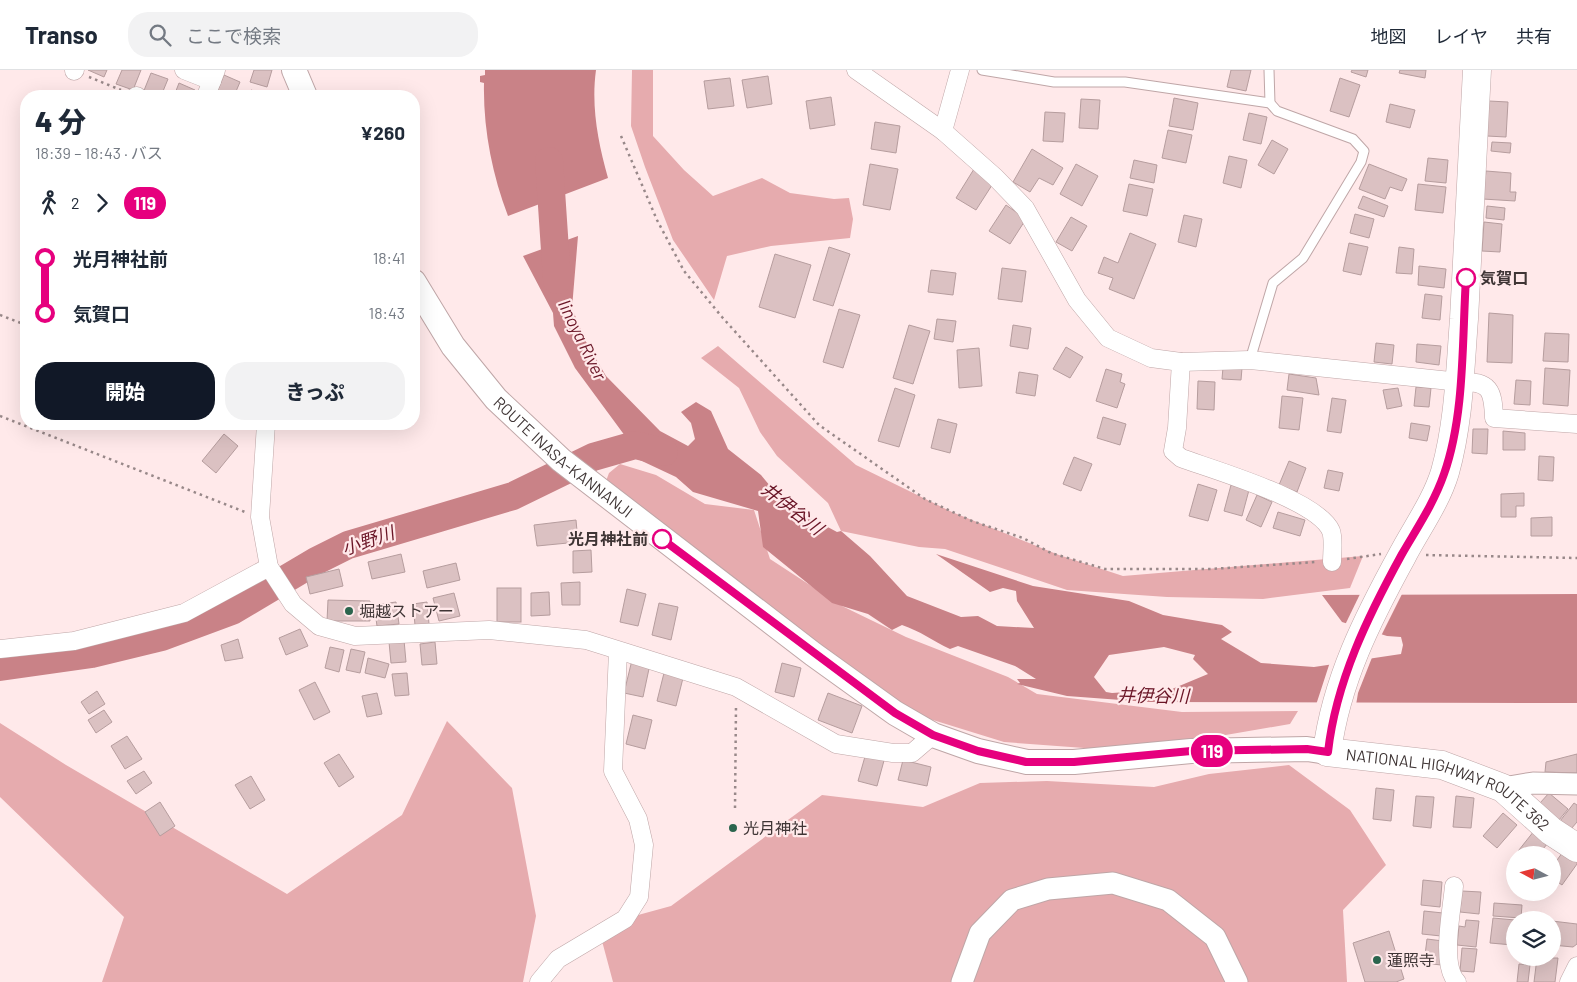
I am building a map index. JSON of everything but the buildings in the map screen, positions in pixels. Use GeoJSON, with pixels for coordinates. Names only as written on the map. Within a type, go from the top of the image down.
{"type":"FeatureCollection","features":[{"type":"Feature","properties":{"kind":"highway","name":"NATIONAL HIGHWAY ROUTE 362"},"geometry":{"type":"LineString","coordinates":[[1477,70],[1460,382],[1455,426],[1444,474],[1420,525],[1367,623],[1348,666],[1336,701],[1329,740],[1442,765],[1503,788],[1550,832],[1577,848]]}},
{"type":"Feature","properties":{"kind":"main road"},"geometry":{"type":"LineString","coordinates":[[294,70],[301,90]]}},
{"type":"Feature","properties":{"kind":"main road","name":"ROUTE INASA-KANNANJI"},"geometry":{"type":"LineString","coordinates":[[420,292],[453,346],[496,399],[561,460],[595,488],[814,654],[895,713],[933,735],[978,751],[1026,762],[1074,762],[1191,751],[1307,749],[1329,740]]}},
{"type":"Feature","properties":{"kind":"street"},"geometry":{"type":"LineString","coordinates":[[184,70],[212,82]]}},
{"type":"Feature","properties":{"kind":"street"},"geometry":{"type":"LineString","coordinates":[[856,70],[944,132],[995,177],[1025,208],[1077,300],[1108,338],[1151,358],[1181,362],[1250,360],[1475,382],[1487,386],[1493,398],[1494,418],[1577,424]]}},
{"type":"Feature","properties":{"kind":"street"},"geometry":{"type":"LineString","coordinates":[[944,132],[960,70]]}},
{"type":"Feature","properties":{"kind":"street"},"geometry":{"type":"LineString","coordinates":[[1181,362],[1177,428],[1173,451],[1181,458],[1297,501],[1320,518],[1331,532],[1332,562]]}},
{"type":"Feature","properties":{"kind":"street"},"geometry":{"type":"LineString","coordinates":[[265,430],[260,517],[269,567],[293,604],[319,626],[355,636],[489,630],[586,640],[736,687],[836,744],[893,753],[912,753],[933,735]]}},
{"type":"Feature","properties":{"kind":"street"},"geometry":{"type":"LineString","coordinates":[[0,649],[74,641],[184,613],[269,567]]}},
{"type":"Feature","properties":{"kind":"street"},"geometry":{"type":"LineString","coordinates":[[539,982],[558,959],[625,919],[639,897],[644,845],[638,819],[613,771],[618,651]]}},
{"type":"Feature","properties":{"kind":"street"},"geometry":{"type":"LineString","coordinates":[[1503,788],[1533,782],[1577,784]]}},
{"type":"Feature","properties":{"kind":"street"},"geometry":{"type":"LineString","coordinates":[[962,982],[980,933],[1012,900],[1048,889],[1113,883],[1168,900],[1215,937],[1237,982]]}},
{"type":"Feature","properties":{"kind":"street"},"geometry":{"type":"LineString","coordinates":[[1454,886],[1448,951],[1450,975],[1457,982]]}},
{"type":"Feature","properties":{"kind":"street"},"geometry":{"type":"LineString","coordinates":[[1569,982],[1577,966]]}},
{"type":"Feature","properties":{"kind":"lane"},"geometry":{"type":"LineString","coordinates":[[982,70],[1054,82],[1125,82],[1270,104],[1278,111],[1353,139],[1364,151],[1362,162],[1303,258],[1273,283],[1250,360]]}},
{"type":"Feature","properties":{"kind":"lane"},"geometry":{"type":"LineString","coordinates":[[1269,70],[1270,104]]}},
{"type":"Feature","properties":{"kind":"path"},"geometry":{"type":"LineString","coordinates":[[75,70],[122,90]]}},
{"type":"Feature","properties":{"kind":"path"},"geometry":{"type":"LineString","coordinates":[[621,136],[657,220],[684,271],[722,317],[819,425],[925,499],[972,521],[1023,538],[1051,553],[1105,569],[1211,569],[1332,562],[1383,553],[1398,563],[1577,558]]}},
{"type":"Feature","properties":{"kind":"path"},"geometry":{"type":"LineString","coordinates":[[0,315],[20,323]]}},
{"type":"Feature","properties":{"kind":"path"},"geometry":{"type":"LineString","coordinates":[[0,416],[20,424]]}},
{"type":"Feature","properties":{"kind":"path"},"geometry":{"type":"LineString","coordinates":[[36,430],[260,517]]}},
{"type":"Feature","properties":{"kind":"path"},"geometry":{"type":"LineString","coordinates":[[735,808],[736,687]]}},
{"type":"Feature","properties":{"kind":"shaded area"},"geometry":{"type":"Polygon","coordinates":[[[632,70],[653,70],[653,136],[684,170],[713,196],[762,178],[790,193],[834,199],[849,198],[853,219],[850,238],[771,246],[727,256],[714,300],[673,240],[645,167],[631,126],[632,70]]]}},
{"type":"Feature","properties":{"kind":"shaded area"},"geometry":{"type":"Polygon","coordinates":[[[718,346],[856,465],[952,512],[1059,555],[1123,576],[1363,556],[1350,588],[1263,599],[1167,597],[1067,590],[945,549],[919,547],[841,531],[828,503],[777,456],[760,432],[739,388],[701,358],[718,346]]]}},
{"type":"Feature","properties":{"kind":"shaded area"},"geometry":{"type":"Polygon","coordinates":[[[620,464],[656,475],[705,504],[754,510],[770,559],[842,606],[906,637],[1008,677],[1037,694],[1182,712],[1298,711],[1290,724],[1220,736],[1098,749],[1004,742],[920,716],[776,612],[606,481],[609,473],[620,464]]]}},
{"type":"Feature","properties":{"kind":"shaded area"},"geometry":{"type":"Polygon","coordinates":[[[447,721],[512,788],[536,916],[523,982],[102,982],[124,917],[0,797],[0,723],[66,765],[287,894],[402,815],[447,721]]]}},
{"type":"Feature","properties":{"kind":"shaded area"},"geometry":{"type":"Polygon","coordinates":[[[1289,765],[1350,810],[1386,865],[1343,910],[1347,982],[613,982],[598,926],[671,906],[822,795],[923,807],[980,783],[1047,781],[1154,787],[1209,774],[1289,765]]]}},
{"type":"Feature","properties":{"kind":"water"},"geometry":{"type":"Polygon","coordinates":[[[485,70],[596,70],[594,97],[596,124],[608,178],[508,216],[497,184],[487,134],[484,83],[480,82],[480,76],[485,75],[485,70]]]}},
{"type":"Feature","properties":{"kind":"water","name":"井伊谷川"},"geometry":{"type":"Polygon","coordinates":[[[578,236],[572,308],[585,340],[606,376],[660,431],[688,446],[695,439],[691,423],[681,412],[696,402],[711,411],[728,449],[761,475],[785,504],[837,532],[841,531],[870,556],[907,596],[961,617],[978,616],[997,626],[1034,628],[1017,601],[1016,591],[1003,588],[990,592],[936,554],[1033,586],[1129,601],[1163,615],[1222,625],[1232,632],[1221,639],[1261,663],[1314,667],[1401,654],[1403,645],[1401,637],[1387,636],[1342,622],[1322,595],[1577,594],[1577,703],[1148,702],[1067,696],[1017,684],[1020,683],[1017,679],[1036,679],[1015,666],[958,646],[950,649],[902,625],[892,630],[868,614],[832,603],[763,547],[758,511],[693,492],[676,477],[627,454],[628,440],[575,368],[554,326],[553,313],[523,256],[578,236]],[[1164,647],[1109,655],[1094,677],[1106,692],[1112,693],[1172,689],[1208,674],[1193,659],[1195,655],[1164,647]]]}},
{"type":"Feature","properties":{"kind":"pier"},"geometry":{"type":"Polygon","coordinates":[[[1361,592],[1403,592],[1381,636],[1345,625],[1361,592]]]}},
{"type":"Feature","properties":{"kind":"pier"},"geometry":{"type":"Polygon","coordinates":[[[1373,655],[1358,693],[1356,705],[1316,705],[1330,662],[1373,655]]]}},
{"type":"Feature","properties":{"kind":"waterway","name":"Iinoya River"},"geometry":{"type":"LineString","coordinates":[[549,161],[557,280]]}},
{"type":"Feature","properties":{"kind":"waterway","name":"小野川"},"geometry":{"type":"LineString","coordinates":[[0,667],[92,654],[162,637],[232,611],[316,561],[348,545],[513,496],[593,457],[635,445],[664,452]]}},
{"type":"Feature","properties":{"kind":"bus line","name":"119"},"geometry":{"type":"LineString","coordinates":[[662,539],[895,713],[933,735],[978,751],[1026,762],[1074,762],[1191,751],[1307,749],[1328,752],[1333,713],[1348,666],[1367,623],[1402,554],[1420,525],[1444,474],[1455,426],[1460,382],[1466,278]]}},
{"type":"Feature","properties":{"kind":"place","name":"気賀口"},"geometry":{"type":"Point","coordinates":[1466,278]}},
{"type":"Feature","properties":{"kind":"place","name":"光月神社前"},"geometry":{"type":"Point","coordinates":[662,539]}},
{"type":"Feature","properties":{"kind":"place","name":"堀越ストアー"},"geometry":{"type":"Point","coordinates":[349,611]}},
{"type":"Feature","properties":{"kind":"place","name":"光月神社"},"geometry":{"type":"Point","coordinates":[733,828]}},
{"type":"Feature","properties":{"kind":"place","name":"蓮照寺"},"geometry":{"type":"Point","coordinates":[1377,960]}}]}
